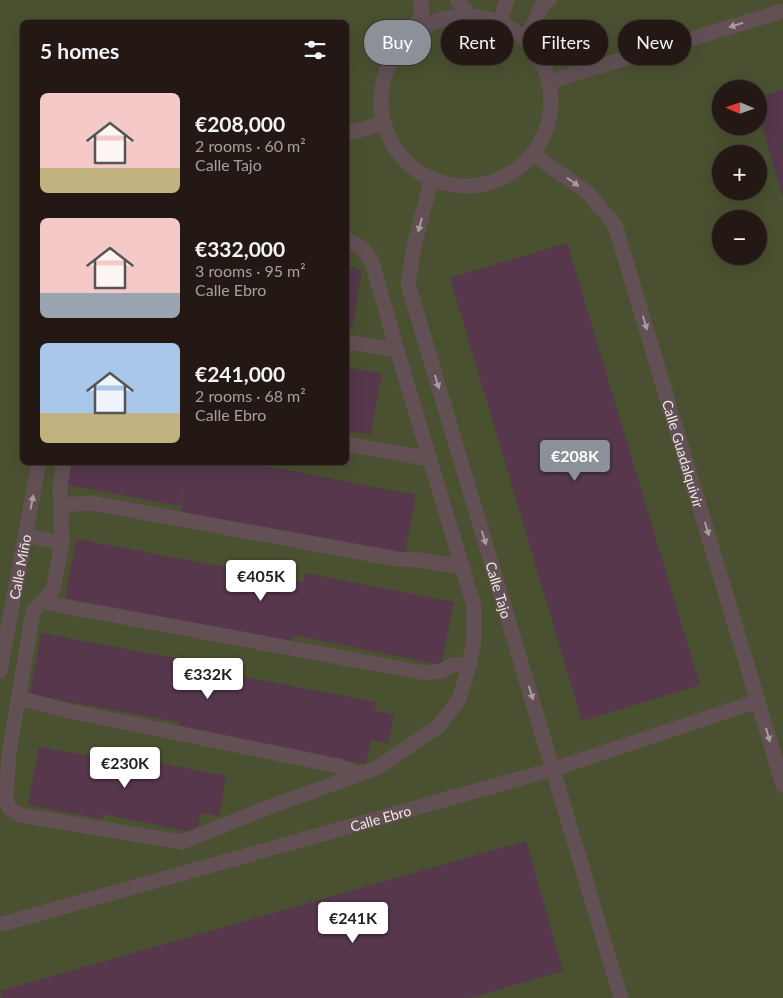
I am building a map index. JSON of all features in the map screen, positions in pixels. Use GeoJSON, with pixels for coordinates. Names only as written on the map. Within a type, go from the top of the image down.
{"type":"FeatureCollection","features":[{"type":"Feature","properties":{"kind":"street"},"geometry":{"type":"LineString","coordinates":[[419,20],[422,15],[421,0]]}},
{"type":"Feature","properties":{"kind":"street"},"geometry":{"type":"LineString","coordinates":[[457,0],[469,15]]}},
{"type":"Feature","properties":{"kind":"street"},"geometry":{"type":"LineString","coordinates":[[501,20],[507,0]]}},
{"type":"Feature","properties":{"kind":"street"},"geometry":{"type":"LineString","coordinates":[[535,20],[543,4],[549,0]]}},
{"type":"Feature","properties":{"kind":"street"},"geometry":{"type":"LineString","coordinates":[[548,82],[783,11]]}},
{"type":"Feature","properties":{"kind":"street"},"geometry":{"type":"LineString","coordinates":[[431,23],[448,17],[469,15],[491,20]]}},
{"type":"Feature","properties":{"kind":"street"},"geometry":{"type":"LineString","coordinates":[[389,65],[381,92],[384,123],[397,151],[420,173],[449,185],[480,186],[509,175],[533,154],[548,126],[552,95],[544,65]]}},
{"type":"Feature","properties":{"kind":"street"},"geometry":{"type":"LineString","coordinates":[[349,133],[384,123]]}},
{"type":"Feature","properties":{"kind":"street","name":"Calle Guadalquivir"},"geometry":{"type":"LineString","coordinates":[[533,154],[588,193],[615,225],[783,785]]}},
{"type":"Feature","properties":{"kind":"street","name":"Calle Tajo"},"geometry":{"type":"LineString","coordinates":[[432,178],[414,246],[408,284],[621,998]]}},
{"type":"Feature","properties":{"kind":"street"},"geometry":{"type":"LineString","coordinates":[[64,465],[60,486],[62,542],[53,590],[33,612],[9,753],[6,798],[9,808],[20,815],[182,842],[269,807],[377,768],[439,726],[459,699],[470,664],[474,642],[474,606],[372,262],[361,247],[349,241]]}},
{"type":"Feature","properties":{"kind":"street"},"geometry":{"type":"LineString","coordinates":[[349,342],[397,350]]}},
{"type":"Feature","properties":{"kind":"street"},"geometry":{"type":"LineString","coordinates":[[349,445],[430,459]]}},
{"type":"Feature","properties":{"kind":"street","name":"Calle Miño"},"geometry":{"type":"LineString","coordinates":[[0,671],[39,465]]}},
{"type":"Feature","properties":{"kind":"street"},"geometry":{"type":"LineString","coordinates":[[61,505],[92,503],[397,559],[420,560],[463,567]]}},
{"type":"Feature","properties":{"kind":"street"},"geometry":{"type":"LineString","coordinates":[[26,535],[62,542]]}},
{"type":"Feature","properties":{"kind":"street"},"geometry":{"type":"LineString","coordinates":[[42,602],[425,673],[442,671],[452,665],[470,664]]}},
{"type":"Feature","properties":{"kind":"street"},"geometry":{"type":"LineString","coordinates":[[19,698],[64,710],[339,766],[360,774]]}},
{"type":"Feature","properties":{"kind":"street","name":"Calle Ebro"},"geometry":{"type":"LineString","coordinates":[[0,924],[554,769],[758,701]]}},
{"type":"Feature","properties":{"kind":"green space"},"geometry":{"type":"Polygon","coordinates":[[[0,0],[783,0],[783,998],[0,998],[0,0]]]}},
{"type":"Feature","properties":{"kind":"building"},"geometry":{"type":"Polygon","coordinates":[[[783,90],[783,197],[764,135],[768,135],[768,94],[783,90]]]}},
{"type":"Feature","properties":{"kind":"building"},"geometry":{"type":"Polygon","coordinates":[[[567,243],[700,685],[582,721],[450,278],[567,243]]]}},
{"type":"Feature","properties":{"kind":"building"},"geometry":{"type":"Polygon","coordinates":[[[349,268],[362,270],[352,329],[349,328],[349,268]]]}},
{"type":"Feature","properties":{"kind":"building"},"geometry":{"type":"Polygon","coordinates":[[[349,368],[382,374],[370,435],[349,431],[349,368]]]}},
{"type":"Feature","properties":{"kind":"building"},"geometry":{"type":"Polygon","coordinates":[[[70,465],[261,465],[416,495],[405,555],[180,514],[186,478],[180,506],[67,485],[70,465]]]}},
{"type":"Feature","properties":{"kind":"building"},"geometry":{"type":"Polygon","coordinates":[[[76,539],[303,582],[305,573],[454,602],[441,665],[293,635],[291,642],[65,599],[76,539]]]}},
{"type":"Feature","properties":{"kind":"building"},"geometry":{"type":"Polygon","coordinates":[[[41,633],[190,661],[189,667],[377,702],[375,711],[394,714],[388,744],[371,740],[366,764],[178,729],[179,722],[30,695],[41,633]]]}},
{"type":"Feature","properties":{"kind":"building"},"geometry":{"type":"Polygon","coordinates":[[[39,747],[113,760],[115,754],[226,776],[219,816],[201,813],[196,833],[103,814],[102,819],[28,805],[39,747]]]}},
{"type":"Feature","properties":{"kind":"building"},"geometry":{"type":"Polygon","coordinates":[[[526,841],[563,971],[469,998],[2,998],[0,991],[526,841]]]}}]}
